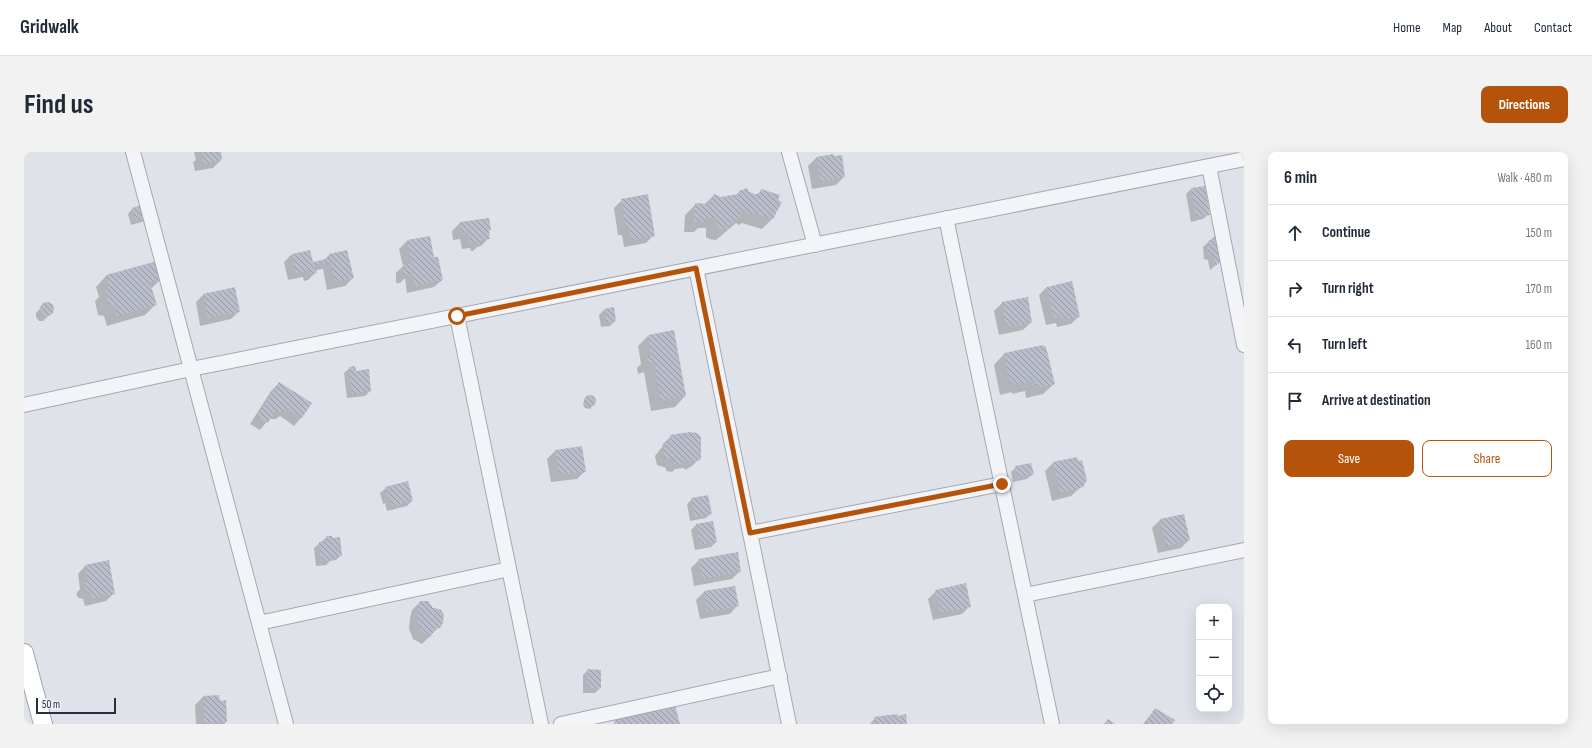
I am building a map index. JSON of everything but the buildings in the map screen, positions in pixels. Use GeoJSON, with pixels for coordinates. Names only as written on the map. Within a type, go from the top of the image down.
{"type":"FeatureCollection","features":[{"type":"Feature","properties":{"kind":"main road"},"geometry":{"type":"LineString","coordinates":[[24,653],[43,724]]}},
{"type":"Feature","properties":{"kind":"street"},"geometry":{"type":"LineString","coordinates":[[133,152],[286,724]]}},
{"type":"Feature","properties":{"kind":"street"},"geometry":{"type":"LineString","coordinates":[[789,152],[815,245]]}},
{"type":"Feature","properties":{"kind":"street"},"geometry":{"type":"LineString","coordinates":[[24,405],[457,316],[1244,159]]}},
{"type":"Feature","properties":{"kind":"street"},"geometry":{"type":"LineString","coordinates":[[1209,166],[1244,345]]}},
{"type":"Feature","properties":{"kind":"street"},"geometry":{"type":"LineString","coordinates":[[946,218],[1052,724]]}},
{"type":"Feature","properties":{"kind":"street"},"geometry":{"type":"LineString","coordinates":[[696,268],[789,724]]}},
{"type":"Feature","properties":{"kind":"street"},"geometry":{"type":"LineString","coordinates":[[457,316],[540,724]]}},
{"type":"Feature","properties":{"kind":"street"},"geometry":{"type":"LineString","coordinates":[[750,533],[1002,484]]}},
{"type":"Feature","properties":{"kind":"street"},"geometry":{"type":"LineString","coordinates":[[1025,595],[1244,550]]}},
{"type":"Feature","properties":{"kind":"street"},"geometry":{"type":"LineString","coordinates":[[259,623],[509,568]]}},
{"type":"Feature","properties":{"kind":"street"},"geometry":{"type":"LineString","coordinates":[[561,724],[780,676]]}},
{"type":"Feature","properties":{"kind":"route"},"geometry":{"type":"LineString","coordinates":[[457,316],[696,268],[750,533],[1002,484]]}}]}
